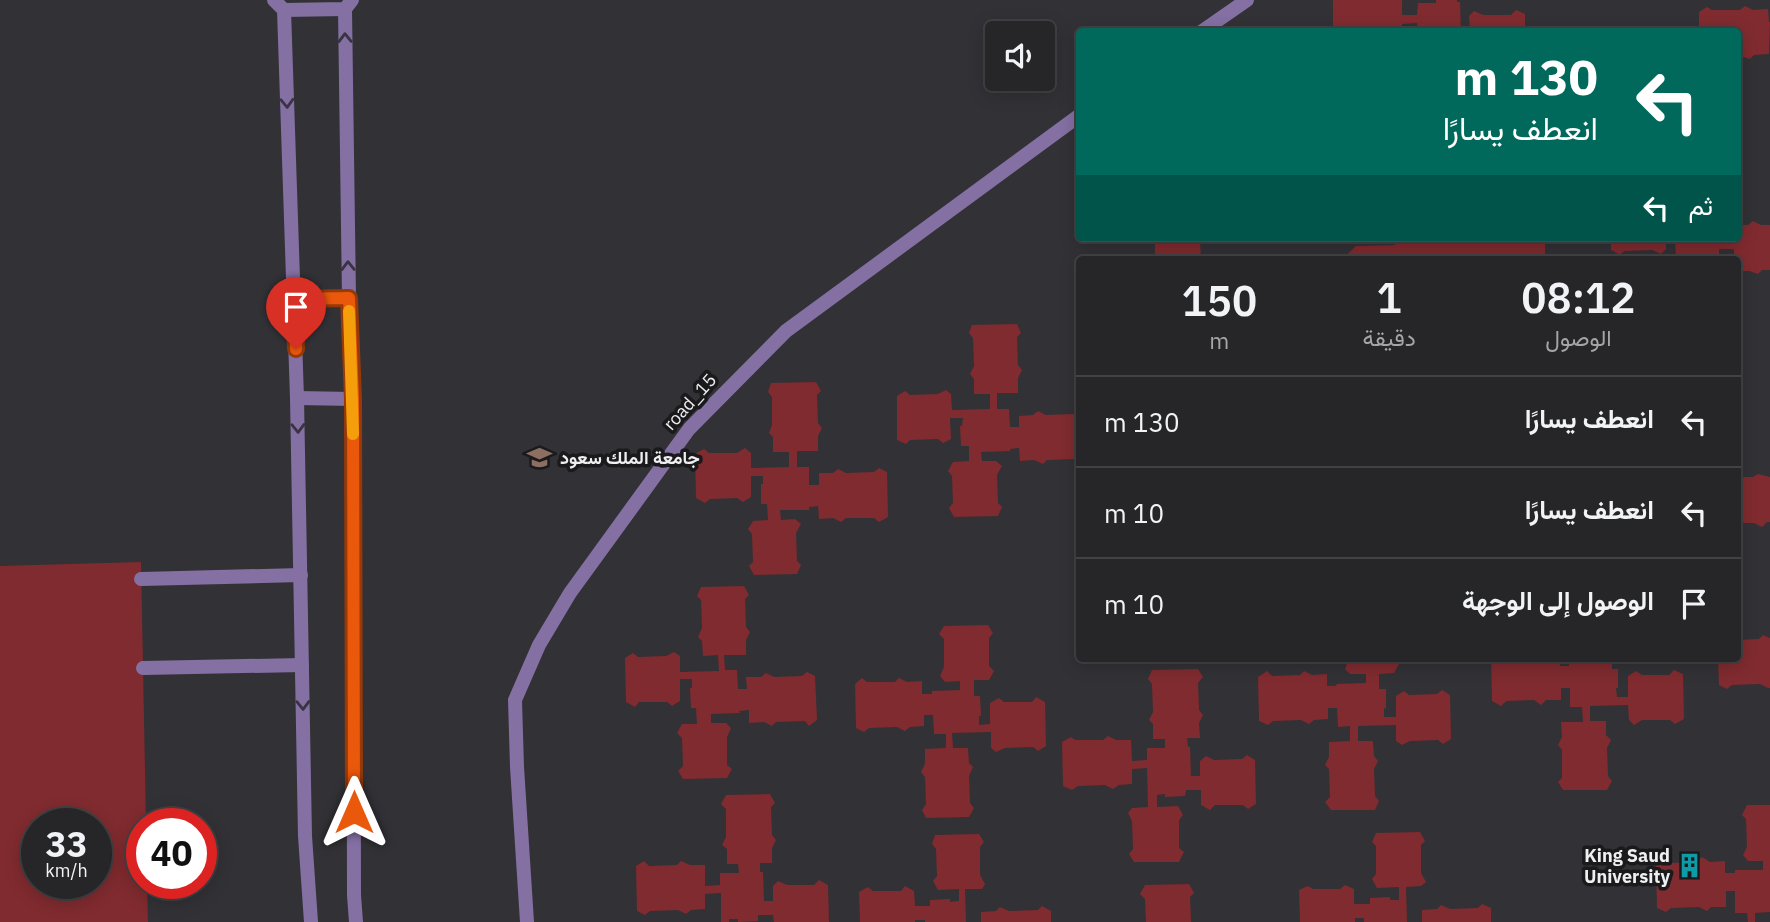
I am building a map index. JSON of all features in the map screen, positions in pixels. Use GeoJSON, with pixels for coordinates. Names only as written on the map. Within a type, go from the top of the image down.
{"type":"FeatureCollection","features":[{"type":"Feature","properties":{"kind":"street"},"geometry":{"type":"LineString","coordinates":[[1207,28],[1247,0]]}},
{"type":"Feature","properties":{"kind":"street"},"geometry":{"type":"LineString","coordinates":[[311,922],[306,836],[294,299],[279,5],[348,5],[356,922]]}},
{"type":"Feature","properties":{"kind":"street","name":"road_15"},"geometry":{"type":"LineString","coordinates":[[527,922],[515,700],[539,645],[570,593],[689,429],[786,331],[1076,118]]}},
{"type":"Feature","properties":{"kind":"street"},"geometry":{"type":"LineString","coordinates":[[294,299],[349,298]]}},
{"type":"Feature","properties":{"kind":"street"},"geometry":{"type":"LineString","coordinates":[[297,398],[353,399]]}},
{"type":"Feature","properties":{"kind":"street"},"geometry":{"type":"LineString","coordinates":[[141,579],[301,575]]}},
{"type":"Feature","properties":{"kind":"street"},"geometry":{"type":"LineString","coordinates":[[143,668],[302,665]]}},
{"type":"Feature","properties":{"kind":"building"},"geometry":{"type":"Polygon","coordinates":[[[1333,0],[1402,0],[1402,15],[1417,15],[1418,3],[1436,3],[1436,0],[1460,2],[1461,28],[1418,28],[1417,23],[1402,24],[1402,28],[1333,28],[1333,0]]]}},
{"type":"Feature","properties":{"kind":"building"},"geometry":{"type":"Polygon","coordinates":[[[1745,6],[1753,10],[1768,9],[1769,54],[1754,55],[1750,59],[1741,56],[1741,28],[1699,28],[1699,12],[1707,7],[1712,10],[1740,10],[1745,6]]]}},
{"type":"Feature","properties":{"kind":"building"},"geometry":{"type":"Polygon","coordinates":[[[1516,10],[1525,14],[1525,28],[1470,28],[1469,16],[1474,11],[1483,15],[1511,15],[1516,10]]]}},
{"type":"Feature","properties":{"kind":"building"},"geometry":{"type":"Polygon","coordinates":[[[1753,221],[1770,225],[1770,270],[1762,270],[1758,274],[1741,271],[1741,256],[1734,256],[1734,249],[1719,249],[1719,256],[1676,256],[1675,242],[1741,242],[1741,225],[1748,225],[1753,221]]]}},
{"type":"Feature","properties":{"kind":"building"},"geometry":{"type":"Polygon","coordinates":[[[1200,242],[1201,256],[1155,256],[1155,243],[1200,242]]]}},
{"type":"Feature","properties":{"kind":"building"},"geometry":{"type":"Polygon","coordinates":[[[1395,242],[1545,242],[1545,256],[1345,256],[1356,246],[1395,245],[1395,242]]]}},
{"type":"Feature","properties":{"kind":"building"},"geometry":{"type":"Polygon","coordinates":[[[1611,242],[1666,242],[1666,249],[1661,254],[1652,250],[1624,251],[1620,255],[1611,250],[1611,242]]]}},
{"type":"Feature","properties":{"kind":"building"},"geometry":{"type":"Polygon","coordinates":[[[1017,324],[1021,333],[1017,337],[1018,365],[1022,370],[1018,378],[1018,393],[997,393],[997,409],[1009,409],[1010,427],[1019,427],[1019,416],[1033,415],[1038,411],[1046,415],[1076,412],[1076,460],[1047,460],[1043,464],[1034,460],[1020,461],[1019,448],[981,452],[982,461],[996,461],[1002,466],[997,475],[998,503],[1002,507],[998,516],[954,517],[949,508],[953,503],[952,476],[948,471],[953,462],[969,461],[969,446],[961,446],[960,426],[963,418],[950,418],[951,439],[943,443],[938,439],[910,440],[906,444],[897,440],[897,396],[905,391],[910,395],[938,394],[946,390],[951,394],[952,410],[990,409],[990,394],[974,394],[974,379],[970,374],[974,366],[973,338],[969,333],[972,325],[1017,324]]]}},
{"type":"Feature","properties":{"kind":"building"},"geometry":{"type":"Polygon","coordinates":[[[816,382],[821,391],[817,395],[818,423],[822,428],[818,436],[818,451],[797,451],[797,467],[809,467],[809,485],[819,485],[819,473],[833,473],[838,469],[846,473],[874,472],[879,468],[887,472],[888,517],[879,522],[874,518],[846,518],[841,522],[833,518],[819,519],[818,506],[809,507],[809,510],[780,510],[781,520],[795,519],[801,524],[796,533],[797,561],[801,565],[797,574],[754,575],[749,566],[753,562],[752,534],[748,529],[753,521],[768,520],[767,504],[761,504],[763,476],[751,476],[751,497],[743,502],[737,498],[710,499],[705,503],[696,498],[695,454],[704,449],[709,453],[737,453],[745,448],[751,453],[751,468],[789,467],[789,452],[773,452],[773,437],[769,433],[772,425],[772,397],[768,392],[771,383],[816,382]]]}},
{"type":"Feature","properties":{"kind":"building"},"geometry":{"type":"Polygon","coordinates":[[[1758,474],[1770,477],[1770,522],[1762,527],[1754,523],[1741,523],[1741,477],[1758,474]]]}},
{"type":"Feature","properties":{"kind":"building"},"geometry":{"type":"Polygon","coordinates":[[[141,562],[146,808],[126,808],[126,899],[147,899],[148,922],[0,922],[0,566],[141,562]]]}},
{"type":"Feature","properties":{"kind":"building"},"geometry":{"type":"Polygon","coordinates":[[[744,586],[749,595],[745,599],[746,627],[750,632],[746,640],[746,655],[724,655],[725,670],[737,670],[738,689],[747,689],[746,677],[761,677],[766,673],[774,677],[802,676],[807,672],[815,676],[817,720],[809,726],[805,721],[776,722],[772,726],[764,722],[749,723],[749,710],[711,714],[711,723],[726,723],[731,728],[727,737],[727,765],[732,769],[727,778],[683,779],[678,771],[683,766],[682,738],[677,733],[682,724],[697,724],[696,708],[691,708],[692,679],[680,679],[680,701],[672,706],[667,702],[639,702],[635,707],[626,702],[625,658],[633,653],[638,657],[666,656],[674,652],[680,656],[680,672],[719,671],[718,655],[703,656],[702,641],[698,637],[702,628],[701,600],[697,596],[701,587],[744,586]]]}},
{"type":"Feature","properties":{"kind":"building"},"geometry":{"type":"Polygon","coordinates":[[[988,625],[993,633],[989,638],[989,666],[994,671],[989,680],[974,680],[974,696],[980,696],[979,725],[990,724],[990,703],[999,698],[1004,702],[1032,702],[1036,697],[1045,702],[1046,746],[1038,751],[1033,747],[1005,748],[996,752],[991,748],[991,732],[952,733],[953,748],[968,748],[969,763],[973,767],[969,776],[970,803],[974,808],[969,817],[926,818],[922,810],[926,804],[925,777],[921,772],[925,764],[925,749],[946,748],[946,734],[934,734],[933,715],[924,715],[924,726],[910,727],[905,731],[897,727],[869,728],[864,732],[856,728],[855,684],[862,678],[867,682],[895,682],[899,678],[907,682],[922,681],[922,694],[960,690],[960,681],[945,682],[940,676],[944,667],[944,639],[939,634],[944,626],[988,625]]]}},
{"type":"Feature","properties":{"kind":"building"},"geometry":{"type":"Polygon","coordinates":[[[1763,635],[1770,638],[1770,688],[1760,684],[1732,685],[1727,689],[1719,685],[1718,662],[1741,662],[1741,640],[1759,639],[1763,635]]]}},
{"type":"Feature","properties":{"kind":"building"},"geometry":{"type":"Polygon","coordinates":[[[1348,662],[1399,664],[1394,673],[1379,674],[1379,689],[1386,689],[1384,717],[1396,717],[1396,696],[1404,691],[1409,695],[1437,694],[1442,690],[1450,695],[1451,739],[1443,744],[1438,740],[1410,741],[1402,745],[1396,741],[1396,725],[1358,726],[1358,741],[1373,741],[1374,756],[1378,761],[1374,769],[1375,796],[1379,801],[1375,810],[1331,810],[1325,802],[1330,797],[1329,769],[1325,765],[1329,757],[1329,742],[1350,741],[1350,726],[1338,727],[1337,708],[1328,708],[1328,719],[1314,720],[1309,724],[1301,720],[1273,721],[1268,725],[1259,721],[1258,677],[1267,671],[1272,676],[1300,675],[1304,671],[1312,675],[1327,674],[1327,686],[1366,683],[1366,674],[1350,674],[1345,669],[1348,662]]]}},
{"type":"Feature","properties":{"kind":"building"},"geometry":{"type":"Polygon","coordinates":[[[1491,662],[1560,662],[1560,666],[1569,666],[1612,662],[1612,669],[1618,669],[1617,697],[1628,697],[1628,676],[1636,671],[1642,675],[1669,675],[1674,670],[1683,674],[1684,719],[1675,724],[1670,720],[1642,720],[1634,725],[1629,720],[1628,705],[1590,706],[1590,721],[1606,721],[1606,735],[1611,740],[1607,748],[1608,776],[1612,781],[1607,790],[1563,790],[1558,782],[1562,778],[1562,750],[1558,745],[1562,737],[1561,722],[1583,722],[1582,707],[1570,707],[1570,688],[1561,688],[1561,700],[1546,700],[1541,705],[1534,700],[1506,701],[1501,706],[1492,701],[1491,662]]]}},
{"type":"Feature","properties":{"kind":"building"},"geometry":{"type":"Polygon","coordinates":[[[1198,669],[1203,677],[1198,683],[1199,710],[1203,715],[1199,723],[1200,738],[1187,738],[1191,776],[1200,776],[1200,761],[1206,756],[1214,760],[1242,759],[1247,755],[1255,760],[1256,804],[1248,809],[1243,805],[1215,805],[1210,810],[1201,805],[1201,790],[1186,790],[1185,796],[1157,795],[1157,807],[1178,806],[1183,815],[1179,820],[1179,848],[1184,852],[1179,862],[1134,862],[1129,854],[1133,849],[1132,821],[1128,813],[1132,808],[1148,807],[1147,768],[1132,769],[1132,784],[1119,785],[1113,789],[1105,785],[1078,786],[1072,790],[1063,786],[1062,742],[1071,737],[1075,740],[1103,740],[1108,736],[1116,740],[1131,740],[1132,761],[1147,760],[1147,748],[1165,748],[1165,739],[1153,739],[1153,724],[1149,720],[1153,712],[1152,684],[1148,679],[1152,670],[1198,669]]]}},
{"type":"Feature","properties":{"kind":"building"},"geometry":{"type":"Polygon","coordinates":[[[770,794],[775,803],[771,807],[772,835],[776,840],[772,848],[772,863],[760,863],[764,901],[773,901],[773,886],[778,881],[787,885],[814,885],[819,880],[828,885],[829,922],[774,922],[773,915],[758,915],[758,921],[738,922],[738,919],[729,919],[729,922],[721,922],[721,893],[705,894],[705,909],[691,910],[686,914],[678,910],[650,911],[645,915],[637,911],[636,866],[644,861],[649,866],[677,865],[681,861],[690,865],[705,865],[705,886],[720,885],[720,873],[739,873],[738,864],[727,864],[727,849],[722,845],[726,837],[726,809],[721,804],[726,795],[770,794]]]}},
{"type":"Feature","properties":{"kind":"building","name":"King Saud University"},"geometry":{"type":"Polygon","coordinates":[[[1747,805],[1770,805],[1770,912],[1755,913],[1755,922],[1748,922],[1747,913],[1735,913],[1735,891],[1726,891],[1726,907],[1711,907],[1707,911],[1699,907],[1671,908],[1666,912],[1657,908],[1656,863],[1665,858],[1669,863],[1697,862],[1702,857],[1710,862],[1725,861],[1725,873],[1735,873],[1735,870],[1763,870],[1763,861],[1748,861],[1743,855],[1747,847],[1746,819],[1742,815],[1747,805]]]}},
{"type":"Feature","properties":{"kind":"building"},"geometry":{"type":"Polygon","coordinates":[[[1420,832],[1425,841],[1421,845],[1421,873],[1426,882],[1421,886],[1406,887],[1407,922],[1364,922],[1364,918],[1355,918],[1355,922],[1300,922],[1299,890],[1308,886],[1313,889],[1340,889],[1345,885],[1354,889],[1354,904],[1370,904],[1370,898],[1390,897],[1390,900],[1399,900],[1399,887],[1377,888],[1372,879],[1376,874],[1376,846],[1372,842],[1376,833],[1420,832]]]}},
{"type":"Feature","properties":{"kind":"building"},"geometry":{"type":"Polygon","coordinates":[[[979,834],[984,842],[980,847],[980,875],[985,884],[982,889],[965,889],[966,922],[860,922],[859,892],[868,887],[873,891],[901,891],[905,886],[914,891],[915,906],[930,906],[930,900],[959,901],[959,889],[938,890],[933,881],[937,876],[936,849],[932,844],[935,835],[979,834]]]}},
{"type":"Feature","properties":{"kind":"building"},"geometry":{"type":"Polygon","coordinates":[[[1189,884],[1194,893],[1190,897],[1191,922],[1146,922],[1145,899],[1140,894],[1145,885],[1189,884]]]}},
{"type":"Feature","properties":{"kind":"building"},"geometry":{"type":"Polygon","coordinates":[[[1482,904],[1491,908],[1491,922],[1422,922],[1422,910],[1437,909],[1441,905],[1450,909],[1478,908],[1482,904]]]}},
{"type":"Feature","properties":{"kind":"building"},"geometry":{"type":"Polygon","coordinates":[[[1042,906],[1051,911],[1051,922],[981,922],[981,912],[996,911],[1000,907],[1009,911],[1038,910],[1042,906]]]}},
{"type":"Feature","properties":{"kind":"slow traffic"},"geometry":{"type":"LineString","coordinates":[[349,311],[353,434]]}},
{"type":"Feature","properties":{"kind":"place","name":"جامعة الملك سعود"},"geometry":{"type":"Point","coordinates":[540,458]}},
{"type":"Feature","properties":{"kind":"place","name":"King Saud University"},"geometry":{"type":"Point","coordinates":[1690,866]}},
{"type":"Feature","properties":{"kind":"route"},"geometry":{"type":"LineString","coordinates":[[296,349],[294,299],[349,298],[353,399],[354,812]]}}]}
